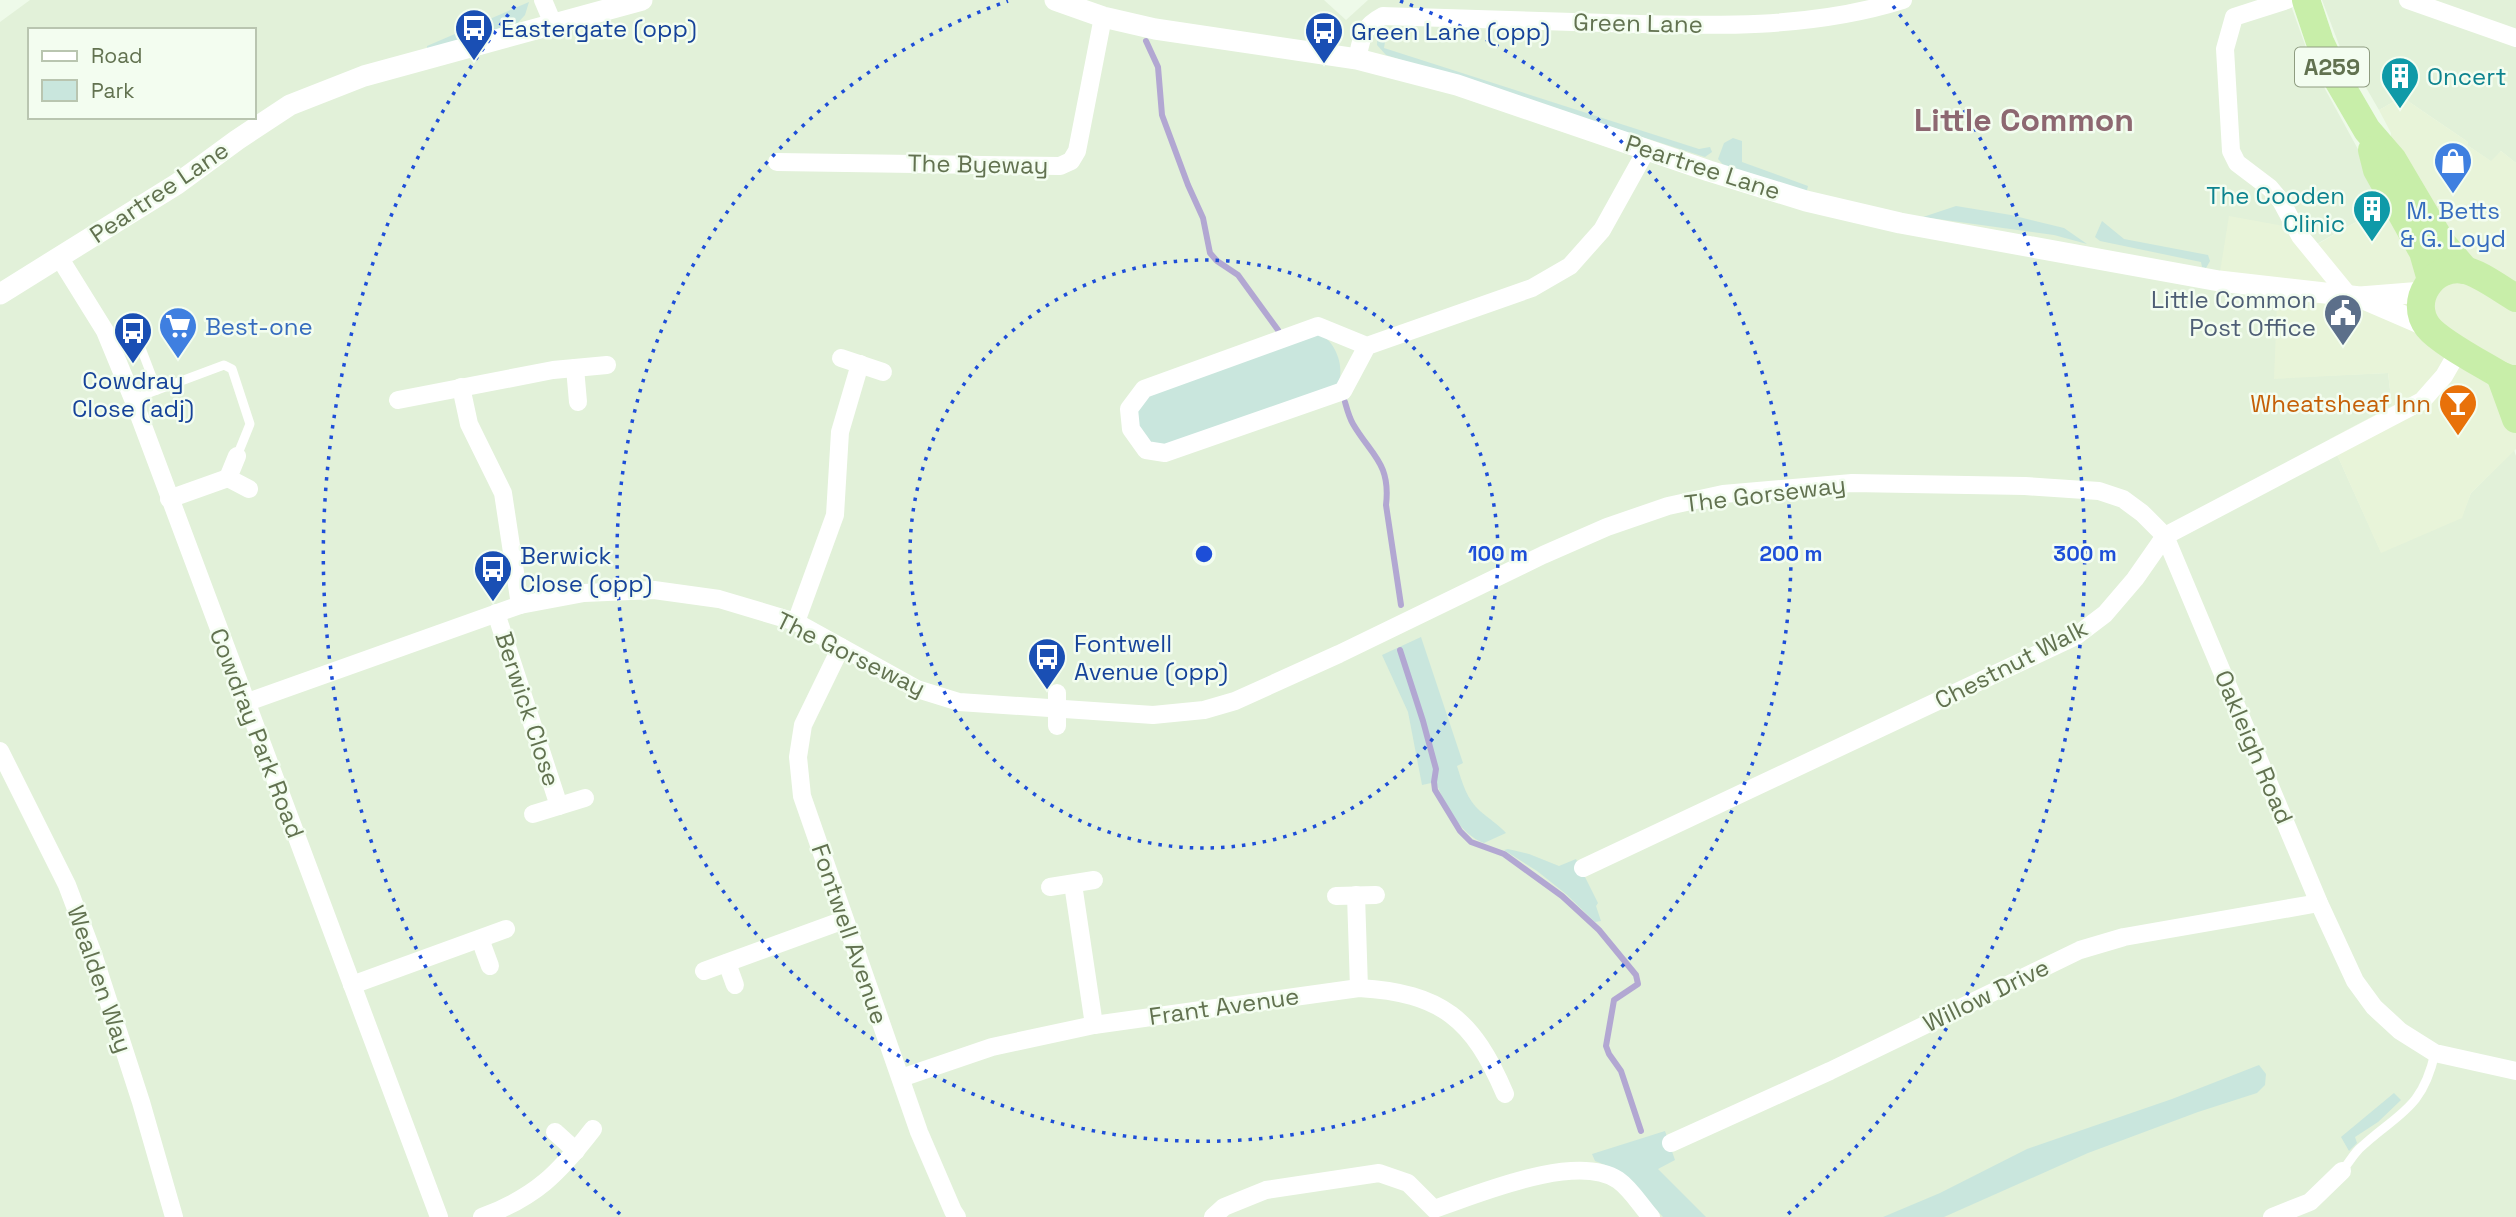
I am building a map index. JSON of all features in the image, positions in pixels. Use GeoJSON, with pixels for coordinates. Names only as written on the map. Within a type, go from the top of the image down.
{"type":"FeatureCollection","features":[{"type":"Feature","properties":{"kind":"highway","name":"A259"},"geometry":{"type":"LineString","coordinates":[[2306,0],[2320,42],[2367,130],[2393,160],[2442,243],[2465,270]]}},
{"type":"Feature","properties":{"kind":"highway","name":"A259"},"geometry":{"type":"LineString","coordinates":[[2367,130],[2377,170],[2423,252],[2427,286]]}},
{"type":"Feature","properties":{"kind":"highway"},"geometry":{"type":"LineString","coordinates":[[2516,298],[2465,270],[2452,270],[2427,286],[2421,304],[2429,327],[2459,350],[2508,377],[2516,419]]}},
{"type":"Feature","properties":{"kind":"street"},"geometry":{"type":"LineString","coordinates":[[543,0],[554,26]]}},
{"type":"Feature","properties":{"kind":"street","name":"Peartree Lane"},"geometry":{"type":"LineString","coordinates":[[0,294],[177,184],[237,140],[290,106],[364,76],[642,0]]}},
{"type":"Feature","properties":{"kind":"street","name":"Peartree Lane"},"geometry":{"type":"LineString","coordinates":[[1055,0],[1103,17],[1155,29],[1357,59],[1457,85],[1709,172],[1806,201],[1900,223],[2219,281],[2355,297],[2429,327]]}},
{"type":"Feature","properties":{"kind":"street","name":"Green Lane"},"geometry":{"type":"LineString","coordinates":[[1357,59],[1363,35],[1370,23],[1383,16],[1660,24],[1770,23],[1825,19],[1903,0]]}},
{"type":"Feature","properties":{"kind":"street"},"geometry":{"type":"LineString","coordinates":[[2287,0],[2234,17],[2225,49],[2231,151],[2237,163],[2270,188],[2281,201],[2300,236],[2355,297]]}},
{"type":"Feature","properties":{"kind":"street"},"geometry":{"type":"LineString","coordinates":[[2408,0],[2516,38]]}},
{"type":"Feature","properties":{"kind":"street","name":"The Byeway"},"geometry":{"type":"LineString","coordinates":[[777,162],[1060,166],[1070,160],[1077,151],[1103,17]]}},
{"type":"Feature","properties":{"kind":"street"},"geometry":{"type":"LineString","coordinates":[[1367,346],[1343,391],[1165,453],[1146,450],[1131,429],[1129,409],[1144,389],[1318,326],[1367,346],[1532,288],[1570,266],[1602,230],[1647,149]]}},
{"type":"Feature","properties":{"kind":"street","name":"Cowdray Park Road"},"geometry":{"type":"LineString","coordinates":[[60,257],[108,340],[133,399],[439,1217]]}},
{"type":"Feature","properties":{"kind":"street","name":"Peartree Lane"},"geometry":{"type":"LineString","coordinates":[[2355,297],[2427,286]]}},
{"type":"Feature","properties":{"kind":"street","name":"Chestnut Walk"},"geometry":{"type":"LineString","coordinates":[[1583,868],[2076,636],[2105,614],[2135,579],[2165,536],[2422,401],[2444,376],[2459,350]]}},
{"type":"Feature","properties":{"kind":"street"},"geometry":{"type":"LineString","coordinates":[[841,358],[883,372]]}},
{"type":"Feature","properties":{"kind":"street"},"geometry":{"type":"LineString","coordinates":[[796,622],[835,515],[840,432],[860,364]]}},
{"type":"Feature","properties":{"kind":"street"},"geometry":{"type":"LineString","coordinates":[[398,400],[461,387],[607,365]]}},
{"type":"Feature","properties":{"kind":"street"},"geometry":{"type":"LineString","coordinates":[[575,368],[578,402]]}},
{"type":"Feature","properties":{"kind":"street"},"geometry":{"type":"LineString","coordinates":[[461,387],[469,424],[503,493],[520,605]]}},
{"type":"Feature","properties":{"kind":"street"},"geometry":{"type":"LineString","coordinates":[[228,478],[237,456]]}},
{"type":"Feature","properties":{"kind":"street"},"geometry":{"type":"LineString","coordinates":[[169,499],[228,478],[249,489]]}},
{"type":"Feature","properties":{"kind":"street","name":"The Gorseway"},"geometry":{"type":"LineString","coordinates":[[246,703],[520,605],[584,593],[654,590],[719,599],[796,622],[917,689],[959,702],[1153,715],[1204,710],[1235,701],[1543,555],[1608,527],[1668,506],[1723,494],[1852,483],[2025,486],[2099,491],[2123,499],[2165,536]]}},
{"type":"Feature","properties":{"kind":"street","name":"Oakleigh Road"},"geometry":{"type":"LineString","coordinates":[[2165,536],[2319,903],[2351,953],[2355,981],[2374,1007],[2400,1031],[2435,1053],[2516,1071]]}},
{"type":"Feature","properties":{"kind":"street","name":"Berwick Close"},"geometry":{"type":"LineString","coordinates":[[496,613],[559,806]]}},
{"type":"Feature","properties":{"kind":"street","name":"Fontwell Avenue"},"geometry":{"type":"LineString","coordinates":[[841,647],[803,725],[798,757],[802,796],[919,1132],[957,1217]]}},
{"type":"Feature","properties":{"kind":"street","name":"Wealden Way"},"geometry":{"type":"LineString","coordinates":[[0,751],[66,884],[93,954],[141,1102],[174,1217]]}},
{"type":"Feature","properties":{"kind":"street","name":"Berwick Close"},"geometry":{"type":"LineString","coordinates":[[533,814],[585,798]]}},
{"type":"Feature","properties":{"kind":"street"},"geometry":{"type":"LineString","coordinates":[[1050,887],[1094,880]]}},
{"type":"Feature","properties":{"kind":"street"},"geometry":{"type":"LineString","coordinates":[[1073,884],[1094,1025]]}},
{"type":"Feature","properties":{"kind":"street"},"geometry":{"type":"LineString","coordinates":[[1356,895],[1359,988]]}},
{"type":"Feature","properties":{"kind":"street"},"geometry":{"type":"LineString","coordinates":[[1336,896],[1376,895]]}},
{"type":"Feature","properties":{"kind":"street","name":"Willow Drive"},"geometry":{"type":"LineString","coordinates":[[1671,1143],[1830,1071],[2080,950],[2124,937],[2319,903]]}},
{"type":"Feature","properties":{"kind":"street"},"geometry":{"type":"LineString","coordinates":[[704,971],[845,920]]}},
{"type":"Feature","properties":{"kind":"street"},"geometry":{"type":"LineString","coordinates":[[352,985],[506,929]]}},
{"type":"Feature","properties":{"kind":"street"},"geometry":{"type":"LineString","coordinates":[[480,939],[490,966]]}},
{"type":"Feature","properties":{"kind":"street"},"geometry":{"type":"LineString","coordinates":[[727,963],[735,985]]}},
{"type":"Feature","properties":{"kind":"street","name":"Frant Avenue"},"geometry":{"type":"LineString","coordinates":[[901,1078],[992,1047],[1094,1025],[1359,988],[1390,989],[1422,997],[1462,1022],[1490,1060],[1505,1094]]}},
{"type":"Feature","properties":{"kind":"street"},"geometry":{"type":"LineString","coordinates":[[482,1217],[502,1210],[535,1192],[552,1178],[593,1129]]}},
{"type":"Feature","properties":{"kind":"street"},"geometry":{"type":"LineString","coordinates":[[555,1132],[576,1151]]}},
{"type":"Feature","properties":{"kind":"street"},"geometry":{"type":"LineString","coordinates":[[1213,1217],[1224,1207],[1266,1190],[1379,1173],[1408,1184],[1432,1213],[1502,1186],[1579,1169],[1604,1173],[1620,1181],[1648,1216]]}},
{"type":"Feature","properties":{"kind":"street"},"geometry":{"type":"LineString","coordinates":[[2272,1217],[2314,1210],[2342,1171]]}},
{"type":"Feature","properties":{"kind":"lane"},"geometry":{"type":"LineString","coordinates":[[108,340],[136,335],[158,390]]}},
{"type":"Feature","properties":{"kind":"lane"},"geometry":{"type":"LineString","coordinates":[[133,399],[224,365],[232,369],[250,424],[237,456]]}},
{"type":"Feature","properties":{"kind":"lane"},"geometry":{"type":"LineString","coordinates":[[2342,1171],[2359,1150],[2405,1112],[2420,1093],[2431,1071],[2435,1053]]}},
{"type":"Feature","properties":{"kind":"shaded area"},"geometry":{"type":"Polygon","coordinates":[[[30,0],[1324,0],[1346,20],[1368,0],[2289,0],[2313,67],[2388,204],[2315,245],[2278,280],[2275,378],[2388,373],[2392,406],[2330,439],[2381,552],[2462,515],[2471,493],[2514,450],[2516,456],[2516,1217],[0,1217],[0,22],[30,0]]]}},
{"type":"Feature","properties":{"kind":"shaded area"},"geometry":{"type":"Polygon","coordinates":[[[2322,0],[2516,0],[2516,163],[2501,151],[2492,162],[2467,145],[2468,142],[2402,97],[2379,110],[2353,65],[2341,50],[2322,0]]]}},
{"type":"Feature","properties":{"kind":"shaded area"},"geometry":{"type":"Polygon","coordinates":[[[2402,97],[2491,161],[2501,151],[2516,163],[2516,449],[2471,493],[2462,518],[2381,553],[2330,439],[2392,406],[2388,373],[2274,379],[2278,280],[2220,272],[2229,216],[2301,229],[2316,245],[2416,188],[2390,144],[2391,133],[2379,110],[2402,97]]]}},
{"type":"Feature","properties":{"kind":"green space"},"geometry":{"type":"Polygon","coordinates":[[[529,2],[525,15],[514,27],[427,50],[427,46],[529,2]]]}},
{"type":"Feature","properties":{"kind":"green space"},"geometry":{"type":"Polygon","coordinates":[[[1378,29],[1387,29],[1384,48],[1699,149],[1710,147],[1712,152],[1705,157],[1386,55],[1377,45],[1378,29]]]}},
{"type":"Feature","properties":{"kind":"green space"},"geometry":{"type":"Polygon","coordinates":[[[1733,138],[1742,141],[1742,162],[1808,186],[1806,194],[1726,168],[1718,159],[1724,143],[1733,138]]]}},
{"type":"Feature","properties":{"kind":"green space"},"geometry":{"type":"Polygon","coordinates":[[[1956,206],[2011,215],[2064,228],[2087,244],[2054,235],[1923,217],[1956,206]]]}},
{"type":"Feature","properties":{"kind":"green space"},"geometry":{"type":"Polygon","coordinates":[[[2102,221],[2124,239],[2208,255],[2210,261],[2206,268],[2202,267],[2201,262],[2100,241],[2095,237],[2102,221]]]}},
{"type":"Feature","properties":{"kind":"green space"},"geometry":{"type":"Polygon","coordinates":[[[1318,333],[1330,342],[1337,355],[1340,370],[1338,385],[1163,446],[1148,443],[1138,427],[1136,411],[1146,396],[1318,333]]]}},
{"type":"Feature","properties":{"kind":"green space"},"geometry":{"type":"Polygon","coordinates":[[[1421,637],[1463,763],[1457,766],[1466,790],[1475,807],[1506,833],[1484,843],[1461,826],[1436,782],[1422,785],[1408,712],[1382,655],[1421,637]]]}},
{"type":"Feature","properties":{"kind":"green space"},"geometry":{"type":"Polygon","coordinates":[[[1504,850],[1559,866],[1576,859],[1598,903],[1596,906],[1601,921],[1595,922],[1537,871],[1504,850]]]}},
{"type":"Feature","properties":{"kind":"green space"},"geometry":{"type":"Polygon","coordinates":[[[2259,1065],[2266,1074],[2265,1085],[2257,1093],[2088,1153],[1944,1217],[1883,1217],[1940,1193],[2027,1149],[2172,1099],[2259,1065]]]}},
{"type":"Feature","properties":{"kind":"green space"},"geometry":{"type":"Polygon","coordinates":[[[2394,1093],[2401,1100],[2378,1122],[2355,1137],[2357,1143],[2349,1151],[2341,1137],[2394,1093]]]}},
{"type":"Feature","properties":{"kind":"green space"},"geometry":{"type":"Polygon","coordinates":[[[1665,1131],[1675,1160],[1658,1169],[1706,1217],[1663,1217],[1618,1170],[1595,1161],[1592,1154],[1665,1131]]]}},
{"type":"Feature","properties":{"kind":"waterway"},"geometry":{"type":"LineString","coordinates":[[1146,41],[1158,67],[1162,115],[1203,218],[1210,253],[1238,275],[1278,330]]}},
{"type":"Feature","properties":{"kind":"waterway"},"geometry":{"type":"LineString","coordinates":[[1345,402],[1352,421],[1383,469],[1401,605]]}},
{"type":"Feature","properties":{"kind":"waterway"},"geometry":{"type":"LineString","coordinates":[[1400,650],[1436,769],[1435,790],[1460,831],[1471,842],[1504,854],[1562,896],[1599,930],[1636,975],[1638,984],[1614,1000],[1606,1046],[1621,1071],[1641,1131]]}},
{"type":"Feature","properties":{"kind":"place","name":"Eastergate (opp)"},"geometry":{"type":"Point","coordinates":[474,62]}},
{"type":"Feature","properties":{"kind":"place","name":"Green Lane (opp)"},"geometry":{"type":"Point","coordinates":[1324,65]}},
{"type":"Feature","properties":{"kind":"place","name":"Oncert"},"geometry":{"type":"Point","coordinates":[2400,110]}},
{"type":"Feature","properties":{"kind":"place","name":"M. Betts & G. Loyd"},"geometry":{"type":"Point","coordinates":[2453,195]}},
{"type":"Feature","properties":{"kind":"place","name":"The Cooden Clinic"},"geometry":{"type":"Point","coordinates":[2372,243]}},
{"type":"Feature","properties":{"kind":"place","name":"Little Common Post Office"},"geometry":{"type":"Point","coordinates":[2343,347]}},
{"type":"Feature","properties":{"kind":"place","name":"Best-one"},"geometry":{"type":"Point","coordinates":[178,360]}},
{"type":"Feature","properties":{"kind":"place","name":"Cowdray Close (adj)"},"geometry":{"type":"Point","coordinates":[133,365]}},
{"type":"Feature","properties":{"kind":"place","name":"Wheatsheaf Inn"},"geometry":{"type":"Point","coordinates":[2458,437]}},
{"type":"Feature","properties":{"kind":"place","name":"Berwick Close (opp)"},"geometry":{"type":"Point","coordinates":[493,603]}},
{"type":"Feature","properties":{"kind":"place","name":"Fontwell Avenue (opp)"},"geometry":{"type":"Point","coordinates":[1047,691]}},
{"type":"Feature","properties":{"kind":"district","name":"Little Common"},"geometry":{"type":"Point","coordinates":[2024,120]}}]}
